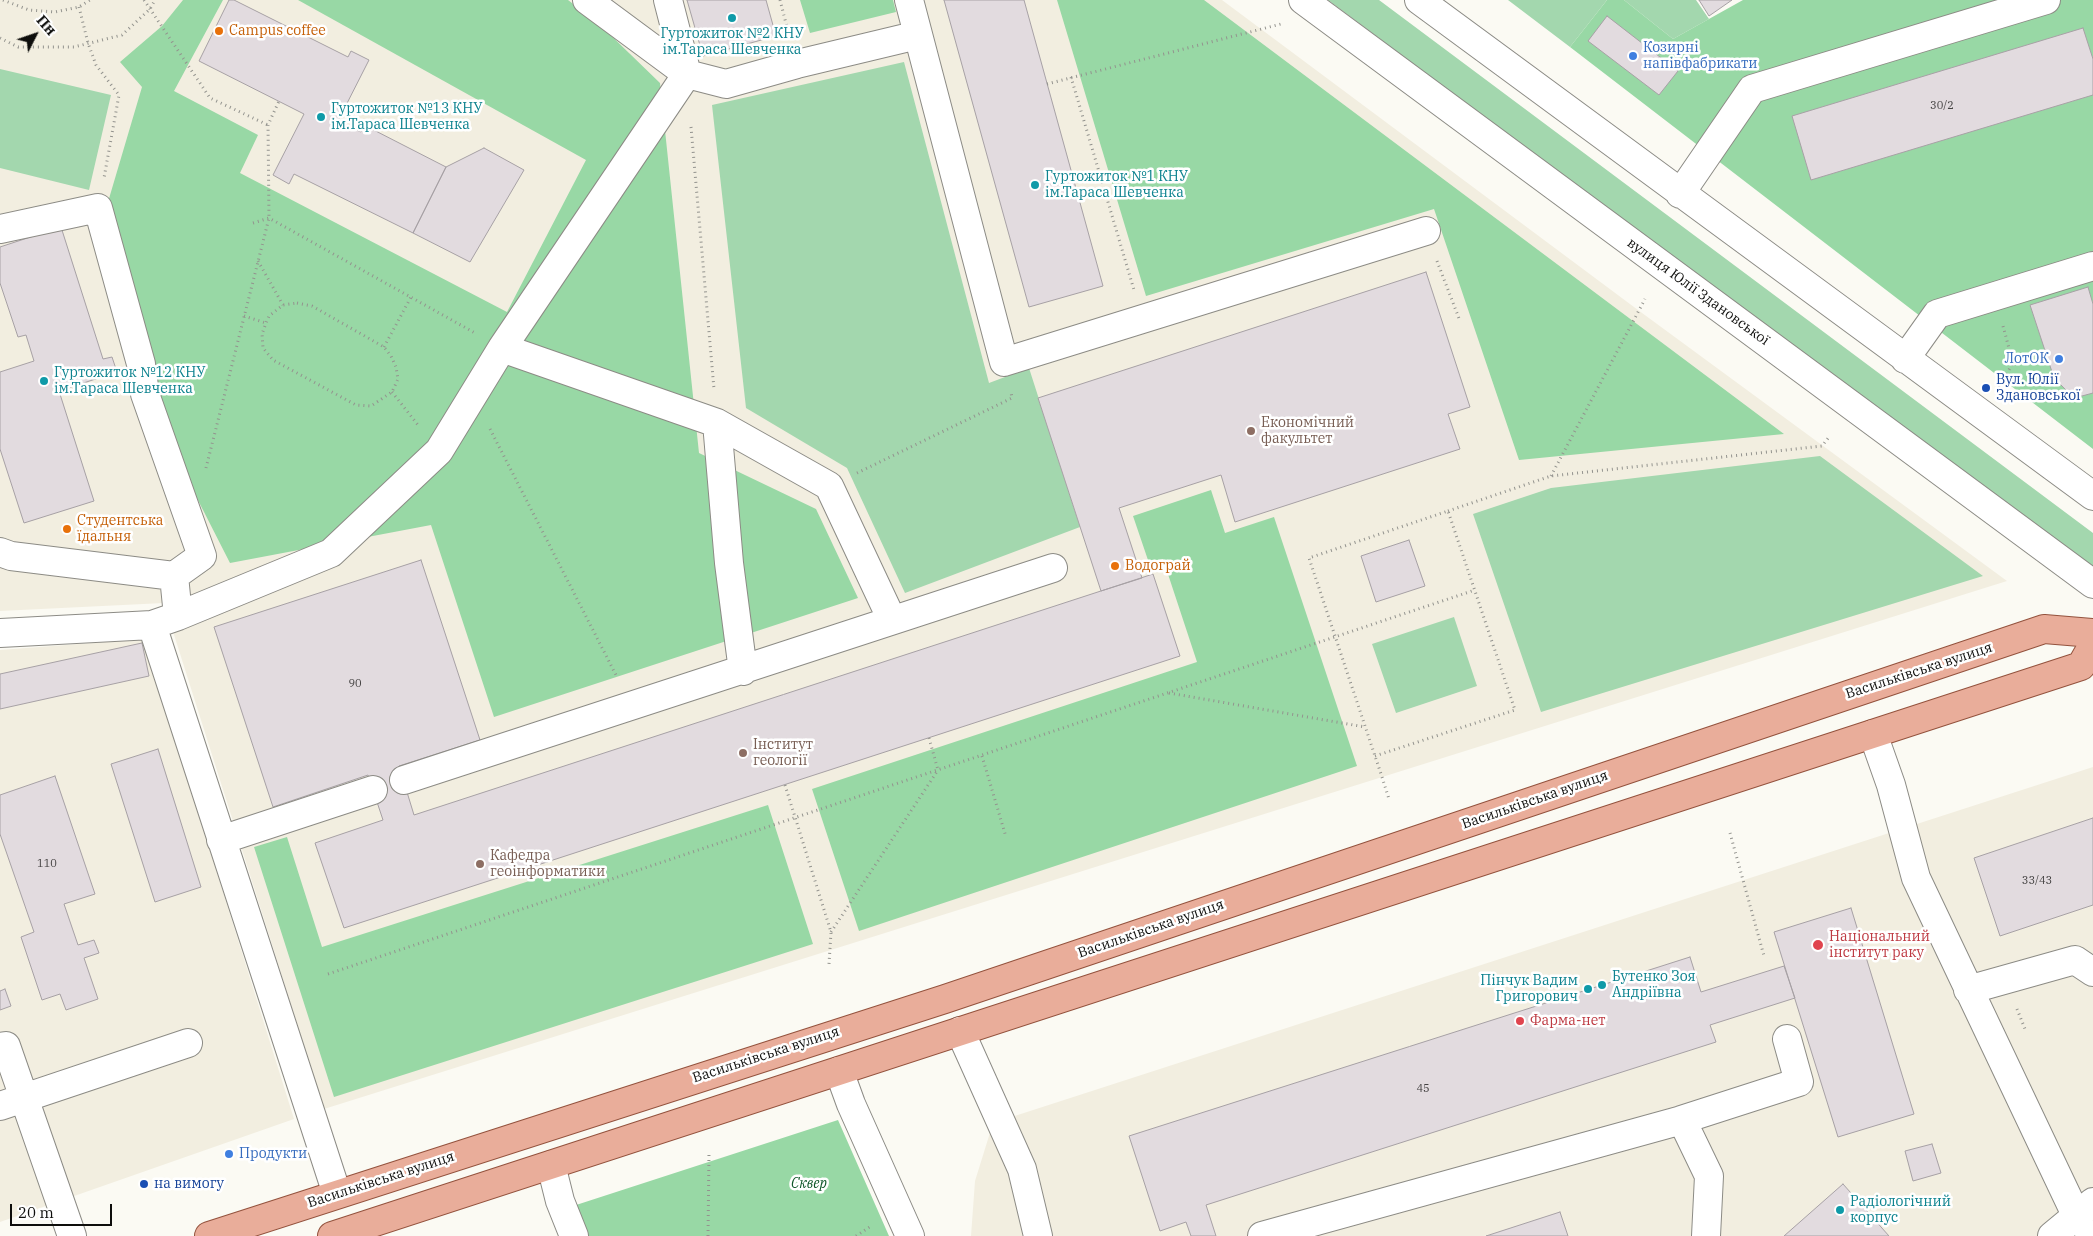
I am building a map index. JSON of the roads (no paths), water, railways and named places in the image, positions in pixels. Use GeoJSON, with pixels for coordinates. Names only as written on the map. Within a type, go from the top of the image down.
{"type":"FeatureCollection","features":[{"type":"Feature","properties":{"kind":"main road","name":"Васильківська вулиця"},"geometry":{"type":"LineString","coordinates":[[209,1236],[954,996],[2044,629],[2093,633]]}},
{"type":"Feature","properties":{"kind":"main road"},"geometry":{"type":"LineString","coordinates":[[332,1236],[2081,666],[2093,645]]}},
{"type":"Feature","properties":{"kind":"street"},"geometry":{"type":"LineString","coordinates":[[587,0],[687,74],[726,84],[797,64],[918,35]]}},
{"type":"Feature","properties":{"kind":"street"},"geometry":{"type":"LineString","coordinates":[[0,632],[152,625],[331,553],[439,451],[502,348],[687,74],[668,0]]}},
{"type":"Feature","properties":{"kind":"street"},"geometry":{"type":"LineString","coordinates":[[909,0],[1004,362],[1426,231]]}},
{"type":"Feature","properties":{"kind":"street","name":"вулиця Юлії Здановської"},"geometry":{"type":"LineString","coordinates":[[1303,0],[2093,584]]}},
{"type":"Feature","properties":{"kind":"street"},"geometry":{"type":"LineString","coordinates":[[1419,0],[1680,194],[2093,496]]}},
{"type":"Feature","properties":{"kind":"street"},"geometry":{"type":"LineString","coordinates":[[1680,194],[1752,89],[2046,0]]}},
{"type":"Feature","properties":{"kind":"street"},"geometry":{"type":"LineString","coordinates":[[0,229],[98,208],[141,364],[145,394],[202,556],[174,576],[11,556],[0,552]]}},
{"type":"Feature","properties":{"kind":"street"},"geometry":{"type":"LineString","coordinates":[[1906,359],[1937,314],[2093,266]]}},
{"type":"Feature","properties":{"kind":"street"},"geometry":{"type":"LineString","coordinates":[[502,348],[717,423],[829,486],[892,620]]}},
{"type":"Feature","properties":{"kind":"street"},"geometry":{"type":"LineString","coordinates":[[717,423],[729,563],[743,671]]}},
{"type":"Feature","properties":{"kind":"street"},"geometry":{"type":"LineString","coordinates":[[404,780],[743,671],[1053,568]]}},
{"type":"Feature","properties":{"kind":"street"},"geometry":{"type":"LineString","coordinates":[[174,576],[178,616]]}},
{"type":"Feature","properties":{"kind":"street"},"geometry":{"type":"LineString","coordinates":[[152,625],[337,1194]]}},
{"type":"Feature","properties":{"kind":"street"},"geometry":{"type":"LineString","coordinates":[[1873,734],[1891,785],[1916,878],[1968,990],[2087,1217],[2052,1236]]}},
{"type":"Feature","properties":{"kind":"street"},"geometry":{"type":"LineString","coordinates":[[221,840],[373,790]]}},
{"type":"Feature","properties":{"kind":"street"},"geometry":{"type":"LineString","coordinates":[[1968,990],[2075,960],[2093,972]]}},
{"type":"Feature","properties":{"kind":"street"},"geometry":{"type":"LineString","coordinates":[[960,1031],[1022,1169],[1038,1236]]}},
{"type":"Feature","properties":{"kind":"street"},"geometry":{"type":"LineString","coordinates":[[1262,1236],[1680,1120],[1799,1082],[1787,1039]]}},
{"type":"Feature","properties":{"kind":"street"},"geometry":{"type":"LineString","coordinates":[[12,1102],[188,1043]]}},
{"type":"Feature","properties":{"kind":"street"},"geometry":{"type":"LineString","coordinates":[[0,1047],[6,1046],[12,1102],[72,1236]]}},
{"type":"Feature","properties":{"kind":"street"},"geometry":{"type":"LineString","coordinates":[[839,1071],[851,1104],[910,1236]]}},
{"type":"Feature","properties":{"kind":"street"},"geometry":{"type":"LineString","coordinates":[[1680,1120],[1709,1176],[1706,1236]]}},
{"type":"Feature","properties":{"kind":"street"},"geometry":{"type":"LineString","coordinates":[[551,1165],[560,1201],[574,1236]]}},
{"type":"Feature","properties":{"kind":"place","name":"Гуртожиток №2 КНУ ім.Тараса Шевченка"},"geometry":{"type":"Point","coordinates":[732,18]}},
{"type":"Feature","properties":{"kind":"place","name":"Campus coffee"},"geometry":{"type":"Point","coordinates":[219,31]}},
{"type":"Feature","properties":{"kind":"place","name":"Козирні напівфабрикати"},"geometry":{"type":"Point","coordinates":[1633,56]}},
{"type":"Feature","properties":{"kind":"place","name":"Гуртожиток №13 КНУ ім.Тараса Шевченка"},"geometry":{"type":"Point","coordinates":[321,117]}},
{"type":"Feature","properties":{"kind":"place","name":"Гуртожиток №1 КНУ ім.Тараса Шевченка"},"geometry":{"type":"Point","coordinates":[1035,185]}},
{"type":"Feature","properties":{"kind":"place","name":"ЛотОК"},"geometry":{"type":"Point","coordinates":[2059,359]}},
{"type":"Feature","properties":{"kind":"place","name":"Гуртожиток №12 КНУ ім.Тараса Шевченка"},"geometry":{"type":"Point","coordinates":[44,381]}},
{"type":"Feature","properties":{"kind":"place","name":"Вул. Юлії Здановської"},"geometry":{"type":"Point","coordinates":[1986,388]}},
{"type":"Feature","properties":{"kind":"place","name":"Економічний факультет"},"geometry":{"type":"Point","coordinates":[1251,431]}},
{"type":"Feature","properties":{"kind":"place","name":"Студентська їдальня"},"geometry":{"type":"Point","coordinates":[67,529]}},
{"type":"Feature","properties":{"kind":"place","name":"Водограй"},"geometry":{"type":"Point","coordinates":[1115,566]}},
{"type":"Feature","properties":{"kind":"place","name":"Інститут геології"},"geometry":{"type":"Point","coordinates":[743,753]}},
{"type":"Feature","properties":{"kind":"place","name":"Кафедра геоінформатики"},"geometry":{"type":"Point","coordinates":[480,864]}},
{"type":"Feature","properties":{"kind":"place","name":"Національний інститут раку"},"geometry":{"type":"Point","coordinates":[1818,945]}},
{"type":"Feature","properties":{"kind":"place","name":"Бутенко Зоя Андріївна"},"geometry":{"type":"Point","coordinates":[1602,985]}},
{"type":"Feature","properties":{"kind":"place","name":"Пінчук Вадим Григорович"},"geometry":{"type":"Point","coordinates":[1588,989]}},
{"type":"Feature","properties":{"kind":"place","name":"Фарма-нет"},"geometry":{"type":"Point","coordinates":[1520,1021]}},
{"type":"Feature","properties":{"kind":"place","name":"Продукти"},"geometry":{"type":"Point","coordinates":[229,1154]}},
{"type":"Feature","properties":{"kind":"place","name":"на вимогу"},"geometry":{"type":"Point","coordinates":[144,1184]}},
{"type":"Feature","properties":{"kind":"place","name":"Радіологічний корпус"},"geometry":{"type":"Point","coordinates":[1840,1210]}},
{"type":"Feature","properties":{"kind":"park label","name":"Сквер"},"geometry":{"type":"Point","coordinates":[809,1184]}}]}
